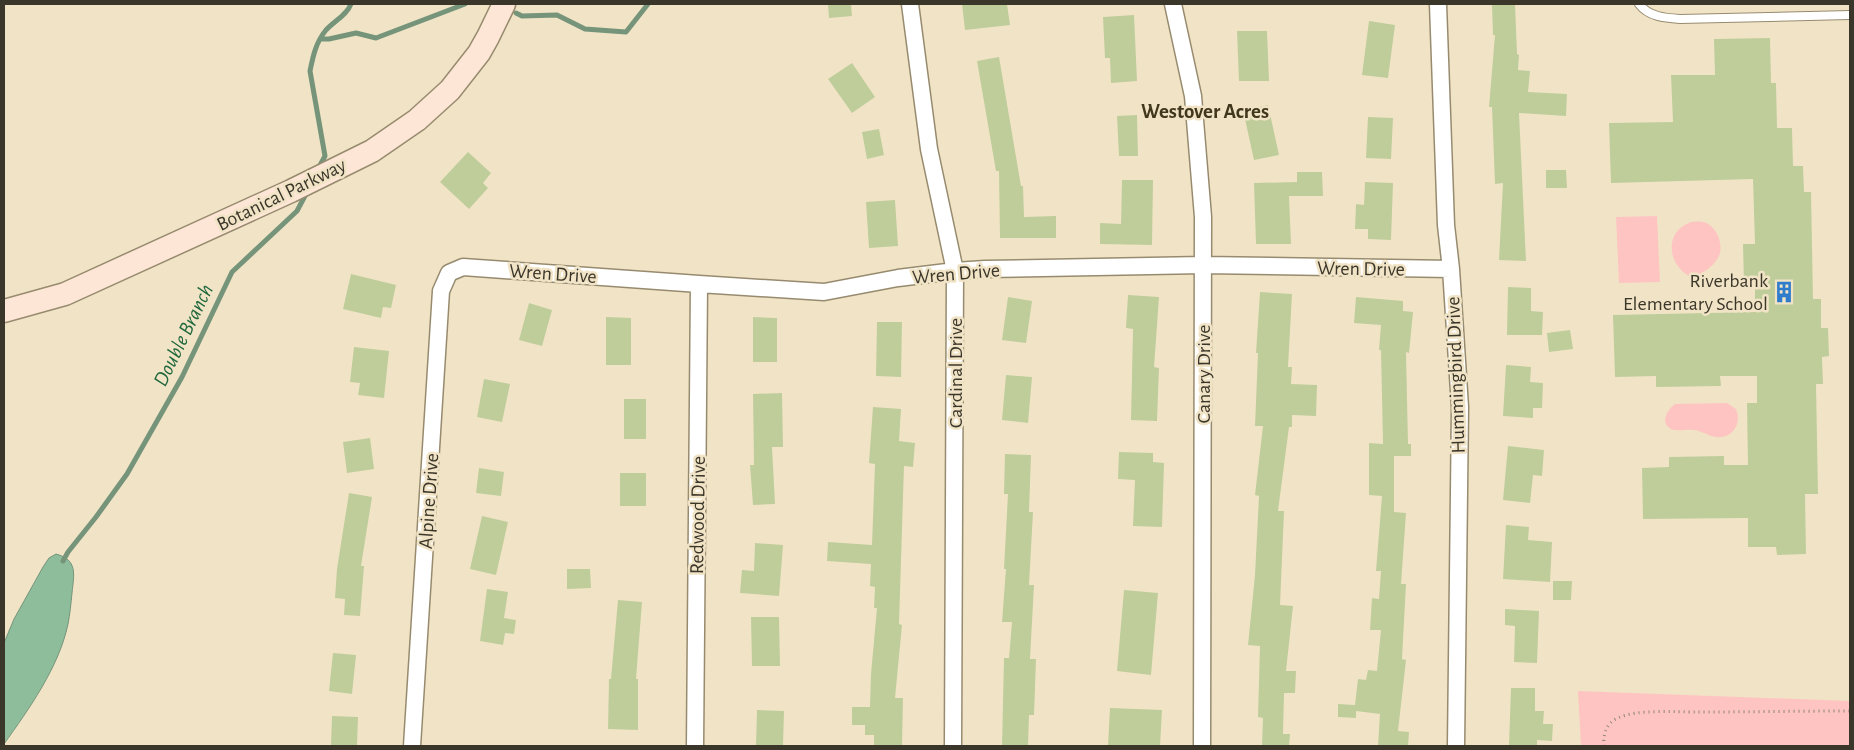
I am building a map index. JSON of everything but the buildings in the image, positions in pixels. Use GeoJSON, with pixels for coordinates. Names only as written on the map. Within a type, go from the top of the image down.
{"type":"FeatureCollection","features":[{"type":"Feature","properties":{"kind":"street","name":"Botanical Parkway"},"geometry":{"type":"LineString","coordinates":[[4,311],[65,294],[372,152],[417,120],[450,90],[479,53],[504,4]]}},
{"type":"Feature","properties":{"kind":"street","name":"Cardinal Drive"},"geometry":{"type":"LineString","coordinates":[[910,4],[929,150],[955,271],[953,746]]}},
{"type":"Feature","properties":{"kind":"street","name":"Canary Drive"},"geometry":{"type":"LineString","coordinates":[[1172,4],[1193,96],[1203,217],[1202,746]]}},
{"type":"Feature","properties":{"kind":"street","name":"Hummingbird Drive"},"geometry":{"type":"LineString","coordinates":[[1438,4],[1446,225],[1451,269],[1460,407],[1456,746]]}},
{"type":"Feature","properties":{"kind":"street","name":"Wren Drive"},"geometry":{"type":"LineString","coordinates":[[463,267],[824,292],[898,278],[955,271],[1203,265],[1451,269]]}},
{"type":"Feature","properties":{"kind":"street","name":"Alpine Drive"},"geometry":{"type":"LineString","coordinates":[[412,746],[441,291],[449,273],[463,267]]}},
{"type":"Feature","properties":{"kind":"street","name":"Redwood Drive"},"geometry":{"type":"LineString","coordinates":[[695,746],[699,284]]}},
{"type":"Feature","properties":{"kind":"lane"},"geometry":{"type":"LineString","coordinates":[[1639,4],[1656,17],[1680,19],[1850,15]]}},
{"type":"Feature","properties":{"kind":"path"},"geometry":{"type":"LineString","coordinates":[[1604,746],[1603,738],[1606,729],[1616,719],[1628,714],[1850,711]]}},
{"type":"Feature","properties":{"kind":"shaded area"},"geometry":{"type":"Polygon","coordinates":[[[1657,216],[1660,282],[1619,283],[1616,217],[1657,216]]]}},
{"type":"Feature","properties":{"kind":"shaded area"},"geometry":{"type":"Polygon","coordinates":[[[1691,222],[1703,222],[1712,227],[1716,232],[1721,248],[1718,258],[1713,265],[1693,278],[1678,266],[1672,250],[1672,241],[1676,234],[1682,227],[1691,222]]]}},
{"type":"Feature","properties":{"kind":"shaded area"},"geometry":{"type":"Polygon","coordinates":[[[1727,403],[1736,409],[1738,420],[1735,429],[1722,437],[1711,436],[1694,430],[1673,430],[1667,426],[1665,420],[1667,413],[1675,404],[1727,403]]]}},
{"type":"Feature","properties":{"kind":"shaded area"},"geometry":{"type":"Polygon","coordinates":[[[56,554],[68,560],[74,574],[68,624],[64,640],[42,687],[4,744],[4,643],[14,619],[43,567],[49,558],[56,554]]]}},
{"type":"Feature","properties":{"kind":"shaded area"},"geometry":{"type":"Polygon","coordinates":[[[1578,691],[1850,701],[1850,746],[1581,746],[1578,691]]]}},
{"type":"Feature","properties":{"kind":"waterway","name":"Double Branch"},"geometry":{"type":"LineString","coordinates":[[318,169],[325,156],[310,71],[315,49],[320,39],[329,27],[347,11],[351,4]]}},
{"type":"Feature","properties":{"kind":"waterway"},"geometry":{"type":"LineString","coordinates":[[320,39],[356,33],[376,38],[465,4]]}},
{"type":"Feature","properties":{"kind":"waterway"},"geometry":{"type":"LineString","coordinates":[[516,13],[522,16],[557,15],[585,29],[626,32],[648,4]]}},
{"type":"Feature","properties":{"kind":"waterway","name":"Double Branch"},"geometry":{"type":"LineString","coordinates":[[63,561],[127,474],[182,377],[232,272],[297,211],[307,192]]}},
{"type":"Feature","properties":{"kind":"place","name":"Riverbank Elementary School"},"geometry":{"type":"Point","coordinates":[1784,292]}},
{"type":"Feature","properties":{"kind":"district","name":"Westover Acres"},"geometry":{"type":"Point","coordinates":[1205,111]}}]}
